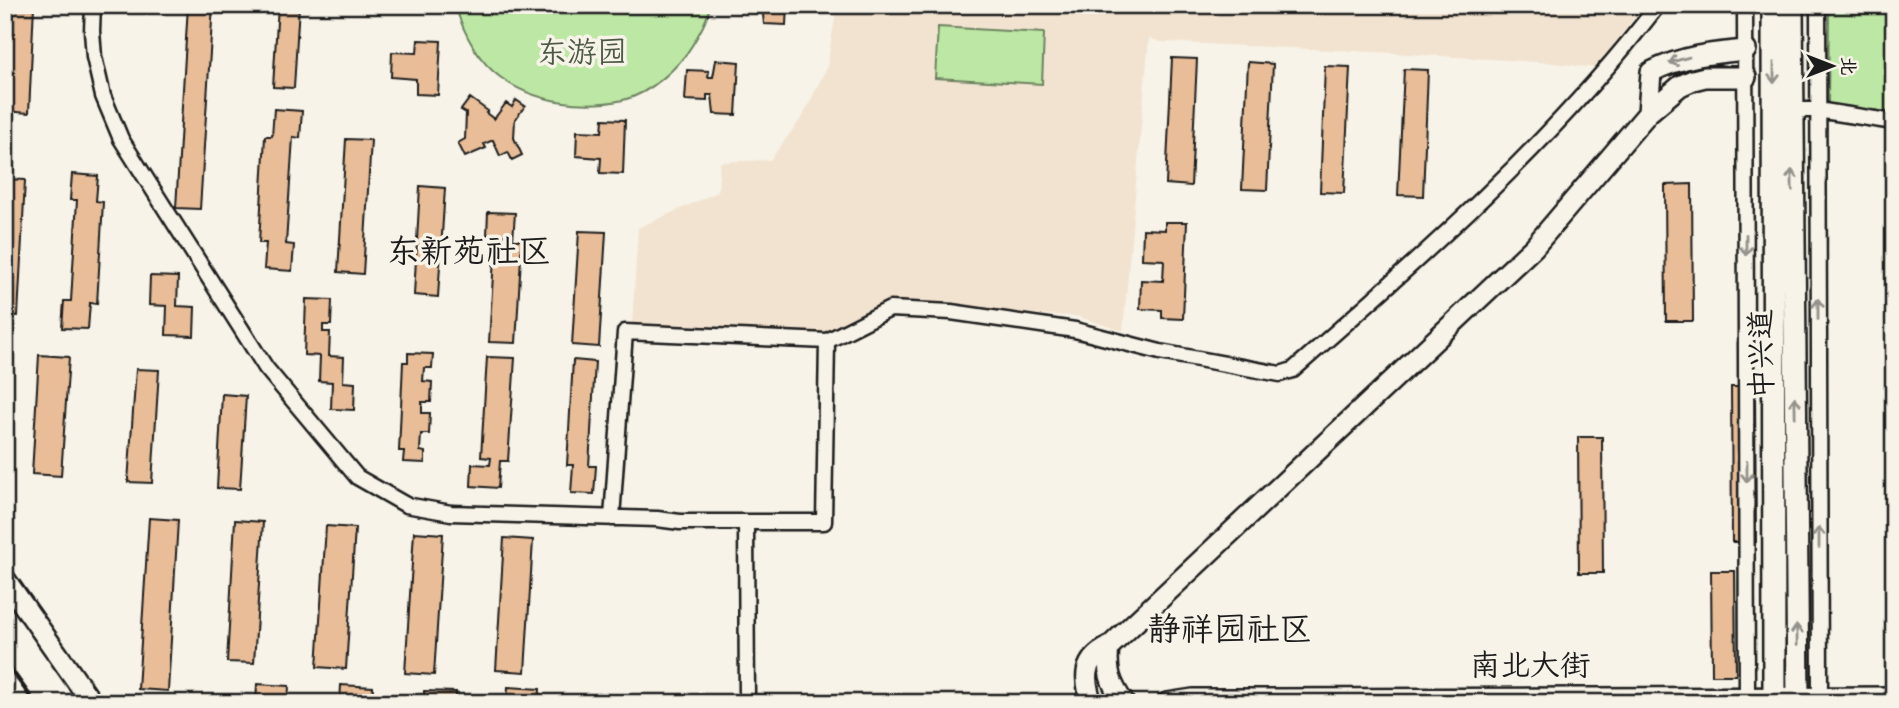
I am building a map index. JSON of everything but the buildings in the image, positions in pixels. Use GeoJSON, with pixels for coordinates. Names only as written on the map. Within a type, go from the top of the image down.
{"type":"FeatureCollection","features":[{"type":"Feature","properties":{"kind":"main road","name":"中兴道"},"geometry":{"type":"LineString","coordinates":[[1773,5],[1774,700]]}},
{"type":"Feature","properties":{"kind":"main road","name":"中兴道"},"geometry":{"type":"LineString","coordinates":[[1792,5],[1798,700]]}},
{"type":"Feature","properties":{"kind":"street"},"geometry":{"type":"LineString","coordinates":[[93,5],[94,57],[103,96],[121,139],[266,368],[358,477],[406,505],[452,513],[680,522],[824,522],[827,341]]}},
{"type":"Feature","properties":{"kind":"street"},"geometry":{"type":"LineString","coordinates":[[612,518],[625,332],[827,341],[890,309],[951,312],[1075,330],[1160,352],[1280,374],[1293,370],[1418,261],[1546,135],[1658,5]]}},
{"type":"Feature","properties":{"kind":"street"},"geometry":{"type":"LineString","coordinates":[[1745,5],[1747,700]]}},
{"type":"Feature","properties":{"kind":"street"},"geometry":{"type":"LineString","coordinates":[[1818,5],[1820,700]]}},
{"type":"Feature","properties":{"kind":"street"},"geometry":{"type":"LineString","coordinates":[[1648,113],[1651,72],[1671,62],[1700,54],[1746,50]]}},
{"type":"Feature","properties":{"kind":"street"},"geometry":{"type":"LineString","coordinates":[[1092,703],[1086,680],[1088,667],[1097,653],[1109,647],[1534,247],[1648,113],[1680,86],[1693,80],[1705,77],[1746,77]]}},
{"type":"Feature","properties":{"kind":"street"},"geometry":{"type":"LineString","coordinates":[[1791,110],[1817,110],[1894,122]]}},
{"type":"Feature","properties":{"kind":"street"},"geometry":{"type":"LineString","coordinates":[[746,522],[747,703]]}},
{"type":"Feature","properties":{"kind":"street"},"geometry":{"type":"LineString","coordinates":[[5,579],[92,703]]}},
{"type":"Feature","properties":{"kind":"street"},"geometry":{"type":"LineString","coordinates":[[1109,647],[1109,679],[1124,703]]}},
{"type":"Feature","properties":{"kind":"street","name":"南北大街"},"geometry":{"type":"LineString","coordinates":[[1167,703],[1194,699],[1820,700],[1894,697]]}},
{"type":"Feature","properties":{"kind":"shaded area"},"geometry":{"type":"Polygon","coordinates":[[[837,5],[1644,5],[1595,68],[1376,52],[1161,42],[1149,38],[1123,331],[1076,316],[878,309],[822,333],[632,325],[638,228],[718,192],[720,162],[770,160],[803,116],[827,67],[837,5]]]}},
{"type":"Feature","properties":{"kind":"green space","name":"东游园"},"geometry":{"type":"Polygon","coordinates":[[[455,5],[710,5],[706,20],[693,44],[680,62],[663,78],[633,97],[592,104],[543,98],[513,86],[500,77],[484,62],[472,44],[455,5]]]}},
{"type":"Feature","properties":{"kind":"green space"},"geometry":{"type":"Polygon","coordinates":[[[1829,5],[1894,5],[1894,113],[1828,104],[1829,5]]]}},
{"type":"Feature","properties":{"kind":"green space"},"geometry":{"type":"Polygon","coordinates":[[[938,27],[1044,33],[1042,84],[935,78],[938,27]]]}},
{"type":"Feature","properties":{"kind":"railway"},"geometry":{"type":"LineString","coordinates":[[5,661],[35,703]]}},
{"type":"Feature","properties":{"kind":"district","name":"东新苑社区"},"geometry":{"type":"Point","coordinates":[469,254]}},
{"type":"Feature","properties":{"kind":"district","name":"静祥园社区"},"geometry":{"type":"Point","coordinates":[1230,632]}}]}
